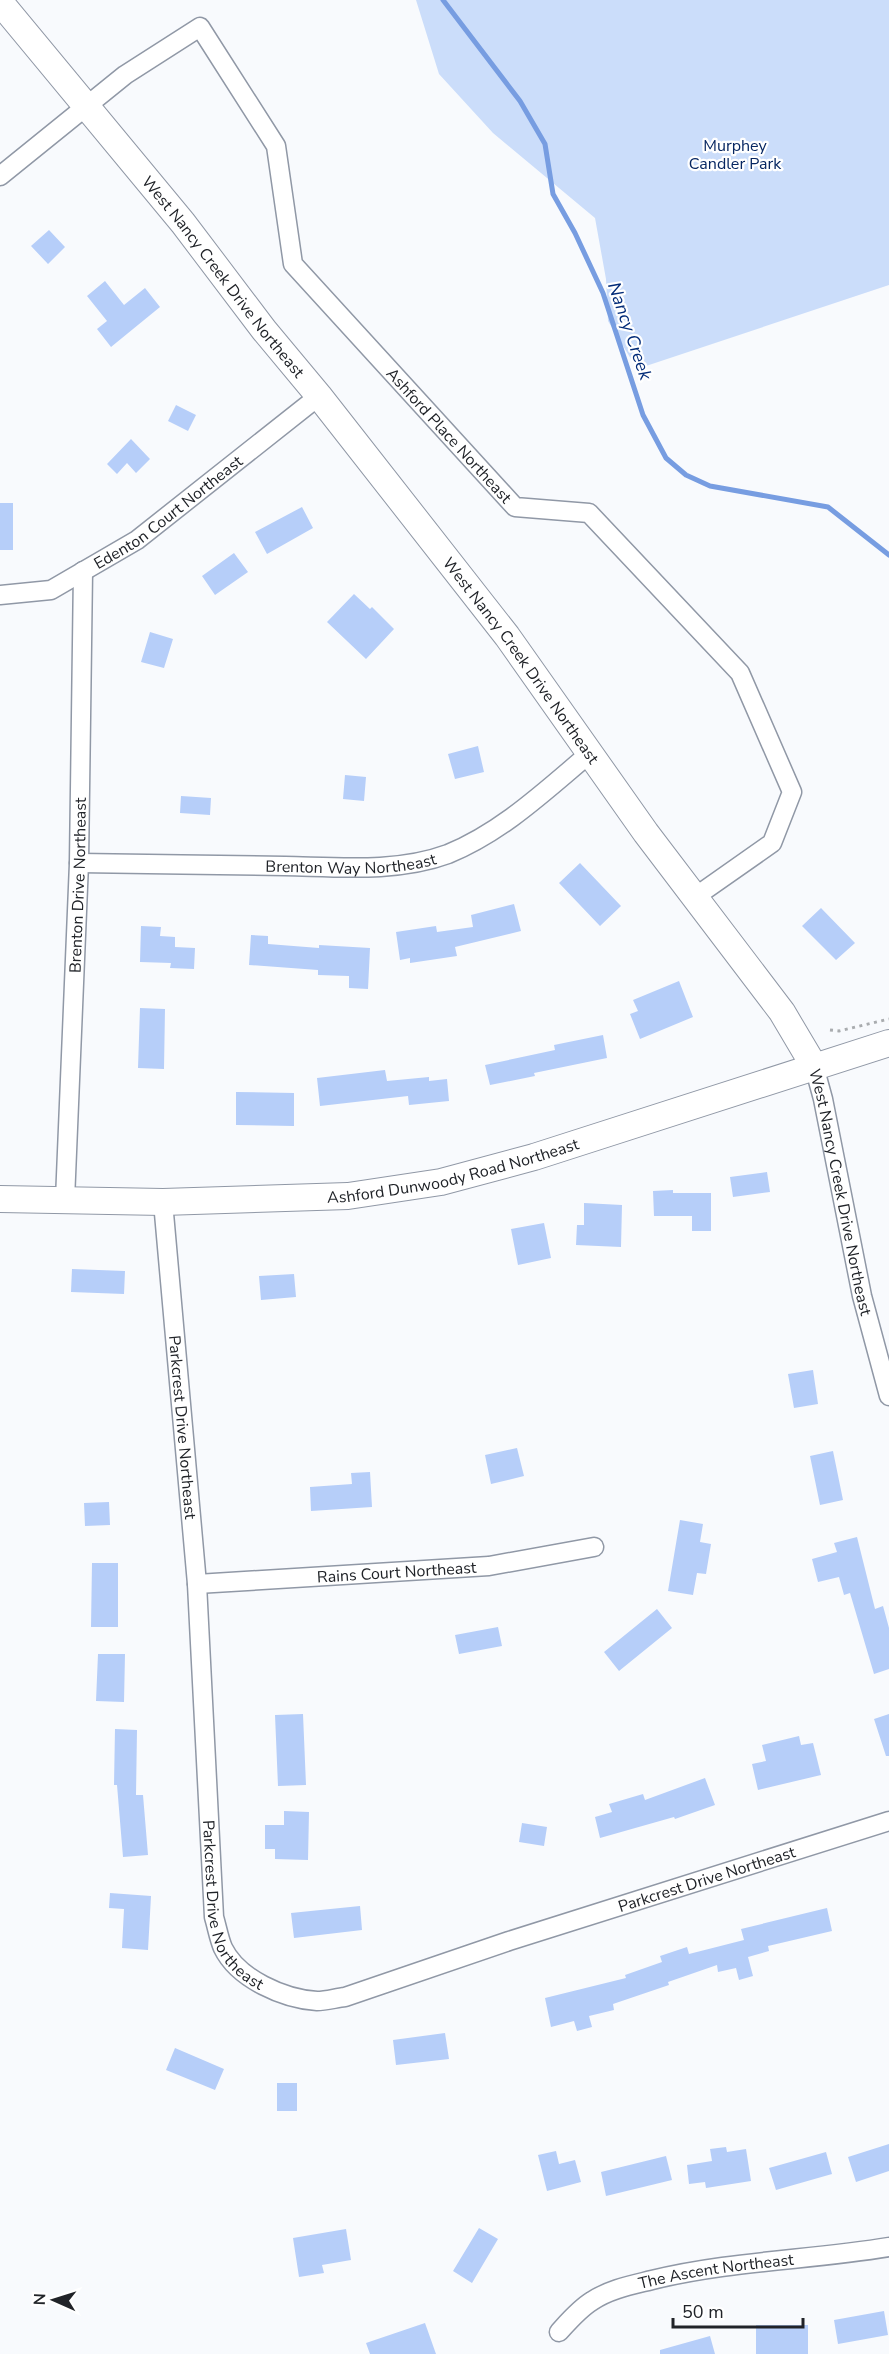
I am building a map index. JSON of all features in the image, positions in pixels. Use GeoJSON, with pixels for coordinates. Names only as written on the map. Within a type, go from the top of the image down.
{"type":"FeatureCollection","features":[{"type":"Feature","properties":{"kind":"street","name":"West Nancy Creek Drive Northeast"},"geometry":{"type":"LineString","coordinates":[[0,2],[183,223],[264,330],[319,396],[507,636],[589,754],[782,1012],[814,1066],[823,1100],[862,1296],[889,1396]]}},
{"type":"Feature","properties":{"kind":"street","name":"Ashford Place Northeast"},"geometry":{"type":"LineString","coordinates":[[84,106],[125,75],[200,27],[276,146],[293,264],[515,507],[589,513],[740,673],[792,792],[772,843],[695,897]]}},
{"type":"Feature","properties":{"kind":"street"},"geometry":{"type":"LineString","coordinates":[[0,176],[37,148],[84,106]]}},
{"type":"Feature","properties":{"kind":"street","name":"Edenton Court Northeast"},"geometry":{"type":"LineString","coordinates":[[0,595],[51,590],[137,540],[319,396]]}},
{"type":"Feature","properties":{"kind":"street","name":"Brenton Drive Northeast"},"geometry":{"type":"LineString","coordinates":[[65,1200],[79,863],[83,571]]}},
{"type":"Feature","properties":{"kind":"street","name":"Brenton Way Northeast"},"geometry":{"type":"LineString","coordinates":[[79,863],[358,867],[406,864],[446,854],[482,837],[522,810],[589,754]]}},
{"type":"Feature","properties":{"kind":"street","name":"Ashford Dunwoody Road Northeast"},"geometry":{"type":"LineString","coordinates":[[0,1199],[163,1202],[348,1196],[441,1182],[534,1157],[889,1043]]}},
{"type":"Feature","properties":{"kind":"street","name":"Parkcrest Drive Northeast"},"geometry":{"type":"LineString","coordinates":[[163,1202],[197,1584],[214,1917],[223,1949],[238,1968],[262,1984],[287,1995],[318,2001],[345,1997],[509,1941],[889,1821]]}},
{"type":"Feature","properties":{"kind":"street","name":"Rains Court Northeast"},"geometry":{"type":"LineString","coordinates":[[197,1584],[489,1566],[594,1547]]}},
{"type":"Feature","properties":{"kind":"street","name":"The Ascent Northeast"},"geometry":{"type":"LineString","coordinates":[[559,2332],[572,2316],[592,2300],[617,2289],[719,2267],[849,2254],[889,2247]]}},
{"type":"Feature","properties":{"kind":"path"},"geometry":{"type":"LineString","coordinates":[[830,1030],[839,1031],[889,1019]]}},
{"type":"Feature","properties":{"kind":"green space","name":"Murphey Candler Park"},"geometry":{"type":"Polygon","coordinates":[[[416,0],[889,0],[889,285],[637,369],[608,321],[606,279],[595,218],[493,133],[439,74],[416,0]]]}},
{"type":"Feature","properties":{"kind":"building"},"geometry":{"type":"Polygon","coordinates":[[[49,230],[65,247],[48,264],[31,246],[49,230]]]}},
{"type":"Feature","properties":{"kind":"building"},"geometry":{"type":"Polygon","coordinates":[[[105,281],[124,305],[145,288],[160,307],[111,347],[97,329],[107,321],[87,296],[105,281]]]}},
{"type":"Feature","properties":{"kind":"building"},"geometry":{"type":"Polygon","coordinates":[[[176,405],[196,415],[188,431],[168,421],[176,405]]]}},
{"type":"Feature","properties":{"kind":"building"},"geometry":{"type":"Polygon","coordinates":[[[131,439],[150,459],[136,473],[127,463],[117,474],[107,464],[131,439]]]}},
{"type":"Feature","properties":{"kind":"building"},"geometry":{"type":"Polygon","coordinates":[[[0,503],[13,503],[13,550],[0,550],[0,503]]]}},
{"type":"Feature","properties":{"kind":"building"},"geometry":{"type":"Polygon","coordinates":[[[302,507],[313,528],[267,554],[255,532],[302,507]]]}},
{"type":"Feature","properties":{"kind":"building"},"geometry":{"type":"Polygon","coordinates":[[[234,553],[248,572],[215,595],[202,576],[234,553]]]}},
{"type":"Feature","properties":{"kind":"building"},"geometry":{"type":"Polygon","coordinates":[[[354,594],[370,609],[372,607],[394,629],[366,659],[327,622],[354,594]]]}},
{"type":"Feature","properties":{"kind":"building"},"geometry":{"type":"Polygon","coordinates":[[[150,632],[173,639],[164,668],[141,662],[150,632]]]}},
{"type":"Feature","properties":{"kind":"building"},"geometry":{"type":"Polygon","coordinates":[[[478,746],[484,772],[455,779],[448,754],[478,746]]]}},
{"type":"Feature","properties":{"kind":"building"},"geometry":{"type":"Polygon","coordinates":[[[345,775],[366,777],[364,801],[343,799],[345,775]]]}},
{"type":"Feature","properties":{"kind":"building"},"geometry":{"type":"Polygon","coordinates":[[[181,796],[211,798],[210,815],[180,813],[181,796]]]}},
{"type":"Feature","properties":{"kind":"building"},"geometry":{"type":"Polygon","coordinates":[[[580,863],[621,906],[600,926],[559,883],[580,863]]]}},
{"type":"Feature","properties":{"kind":"building"},"geometry":{"type":"Polygon","coordinates":[[[514,904],[521,931],[455,947],[457,956],[410,963],[410,958],[400,960],[396,932],[436,926],[437,932],[473,927],[471,915],[514,904]]]}},
{"type":"Feature","properties":{"kind":"building"},"geometry":{"type":"Polygon","coordinates":[[[821,908],[855,943],[836,960],[802,926],[821,908]]]}},
{"type":"Feature","properties":{"kind":"building"},"geometry":{"type":"Polygon","coordinates":[[[141,926],[161,927],[160,936],[175,937],[175,947],[195,948],[194,969],[170,968],[171,963],[140,962],[141,926]]]}},
{"type":"Feature","properties":{"kind":"building"},"geometry":{"type":"Polygon","coordinates":[[[251,935],[268,936],[268,944],[319,948],[319,945],[370,948],[368,989],[349,988],[349,976],[318,975],[318,970],[249,965],[251,935]]]}},
{"type":"Feature","properties":{"kind":"building"},"geometry":{"type":"Polygon","coordinates":[[[679,981],[693,1017],[640,1039],[630,1014],[638,1011],[633,1000],[679,981]]]}},
{"type":"Feature","properties":{"kind":"building"},"geometry":{"type":"Polygon","coordinates":[[[140,1008],[165,1009],[164,1069],[138,1068],[140,1008]]]}},
{"type":"Feature","properties":{"kind":"building"},"geometry":{"type":"Polygon","coordinates":[[[603,1035],[607,1058],[490,1085],[485,1065],[555,1050],[554,1045],[603,1035]]]}},
{"type":"Feature","properties":{"kind":"building"},"geometry":{"type":"Polygon","coordinates":[[[385,1070],[387,1081],[429,1077],[429,1081],[447,1079],[449,1101],[409,1105],[408,1096],[320,1106],[317,1078],[385,1070]]]}},
{"type":"Feature","properties":{"kind":"building"},"geometry":{"type":"Polygon","coordinates":[[[236,1092],[294,1093],[294,1126],[236,1125],[236,1092]]]}},
{"type":"Feature","properties":{"kind":"building"},"geometry":{"type":"Polygon","coordinates":[[[767,1172],[770,1192],[733,1197],[730,1177],[767,1172]]]}},
{"type":"Feature","properties":{"kind":"building"},"geometry":{"type":"Polygon","coordinates":[[[673,1190],[673,1193],[711,1193],[711,1231],[692,1231],[692,1216],[654,1216],[653,1191],[673,1190]]]}},
{"type":"Feature","properties":{"kind":"building"},"geometry":{"type":"Polygon","coordinates":[[[584,1203],[622,1205],[621,1247],[576,1245],[577,1225],[584,1225],[584,1203]]]}},
{"type":"Feature","properties":{"kind":"building"},"geometry":{"type":"Polygon","coordinates":[[[544,1223],[551,1258],[518,1265],[511,1229],[544,1223]]]}},
{"type":"Feature","properties":{"kind":"building"},"geometry":{"type":"Polygon","coordinates":[[[72,1269],[125,1271],[124,1294],[71,1292],[72,1269]]]}},
{"type":"Feature","properties":{"kind":"building"},"geometry":{"type":"Polygon","coordinates":[[[294,1274],[296,1297],[261,1300],[259,1276],[294,1274]]]}},
{"type":"Feature","properties":{"kind":"building"},"geometry":{"type":"Polygon","coordinates":[[[813,1370],[818,1404],[794,1408],[788,1374],[813,1370]]]}},
{"type":"Feature","properties":{"kind":"building"},"geometry":{"type":"Polygon","coordinates":[[[517,1448],[524,1476],[491,1484],[485,1455],[517,1448]]]}},
{"type":"Feature","properties":{"kind":"building"},"geometry":{"type":"Polygon","coordinates":[[[833,1451],[843,1500],[820,1505],[810,1456],[833,1451]]]}},
{"type":"Feature","properties":{"kind":"building"},"geometry":{"type":"Polygon","coordinates":[[[370,1472],[372,1507],[311,1511],[310,1487],[352,1484],[351,1473],[370,1472]]]}},
{"type":"Feature","properties":{"kind":"building"},"geometry":{"type":"Polygon","coordinates":[[[109,1502],[110,1525],[85,1526],[84,1503],[109,1502]]]}},
{"type":"Feature","properties":{"kind":"building"},"geometry":{"type":"Polygon","coordinates":[[[680,1520],[703,1524],[700,1542],[711,1544],[706,1574],[697,1573],[693,1595],[668,1591],[680,1520]]]}},
{"type":"Feature","properties":{"kind":"building"},"geometry":{"type":"Polygon","coordinates":[[[857,1537],[875,1609],[883,1606],[889,1628],[889,1669],[874,1674],[850,1593],[844,1595],[839,1577],[818,1582],[812,1559],[837,1552],[834,1543],[857,1537]]]}},
{"type":"Feature","properties":{"kind":"building"},"geometry":{"type":"Polygon","coordinates":[[[92,1563],[118,1563],[118,1627],[91,1627],[92,1563]]]}},
{"type":"Feature","properties":{"kind":"building"},"geometry":{"type":"Polygon","coordinates":[[[657,1609],[672,1628],[619,1671],[604,1652],[657,1609]]]}},
{"type":"Feature","properties":{"kind":"building"},"geometry":{"type":"Polygon","coordinates":[[[498,1627],[502,1646],[459,1654],[455,1635],[498,1627]]]}},
{"type":"Feature","properties":{"kind":"building"},"geometry":{"type":"Polygon","coordinates":[[[98,1654],[125,1654],[124,1702],[96,1701],[98,1654]]]}},
{"type":"Feature","properties":{"kind":"building"},"geometry":{"type":"Polygon","coordinates":[[[303,1714],[306,1785],[278,1786],[275,1715],[303,1714]]]}},
{"type":"Feature","properties":{"kind":"building"},"geometry":{"type":"Polygon","coordinates":[[[889,1714],[889,1756],[886,1756],[874,1719],[889,1714]]]}},
{"type":"Feature","properties":{"kind":"building"},"geometry":{"type":"Polygon","coordinates":[[[115,1729],[137,1730],[136,1795],[143,1795],[148,1855],[123,1857],[117,1785],[114,1785],[115,1729]]]}},
{"type":"Feature","properties":{"kind":"building"},"geometry":{"type":"Polygon","coordinates":[[[799,1736],[801,1745],[813,1743],[821,1775],[758,1790],[752,1764],[766,1761],[762,1745],[799,1736]]]}},
{"type":"Feature","properties":{"kind":"building"},"geometry":{"type":"Polygon","coordinates":[[[705,1778],[715,1805],[675,1819],[674,1817],[600,1838],[595,1817],[612,1812],[609,1804],[643,1794],[645,1800],[705,1778]]]}},
{"type":"Feature","properties":{"kind":"building"},"geometry":{"type":"Polygon","coordinates":[[[284,1811],[309,1812],[308,1860],[275,1859],[275,1849],[265,1849],[265,1825],[284,1825],[284,1811]]]}},
{"type":"Feature","properties":{"kind":"building"},"geometry":{"type":"Polygon","coordinates":[[[522,1823],[547,1827],[544,1846],[519,1842],[522,1823]]]}},
{"type":"Feature","properties":{"kind":"building"},"geometry":{"type":"Polygon","coordinates":[[[110,1893],[151,1896],[148,1950],[122,1948],[124,1909],[109,1908],[110,1893]]]}},
{"type":"Feature","properties":{"kind":"building"},"geometry":{"type":"Polygon","coordinates":[[[360,1906],[362,1930],[294,1938],[291,1913],[360,1906]]]}},
{"type":"Feature","properties":{"kind":"building"},"geometry":{"type":"Polygon","coordinates":[[[827,1908],[832,1931],[768,1946],[769,1951],[748,1957],[753,1976],[739,1980],[736,1968],[718,1972],[717,1965],[668,1982],[669,1985],[613,2004],[614,2010],[589,2016],[592,2027],[577,2031],[574,2021],[551,2027],[545,1998],[626,1978],[625,1975],[662,1962],[660,1956],[687,1947],[689,1954],[744,1940],[741,1929],[827,1908]]]}},
{"type":"Feature","properties":{"kind":"building"},"geometry":{"type":"Polygon","coordinates":[[[445,2033],[449,2059],[396,2065],[393,2040],[445,2033]]]}},
{"type":"Feature","properties":{"kind":"building"},"geometry":{"type":"Polygon","coordinates":[[[175,2048],[224,2069],[215,2090],[166,2070],[175,2048]]]}},
{"type":"Feature","properties":{"kind":"building"},"geometry":{"type":"Polygon","coordinates":[[[277,2083],[297,2083],[297,2111],[277,2111],[277,2083]]]}},
{"type":"Feature","properties":{"kind":"building"},"geometry":{"type":"Polygon","coordinates":[[[889,2144],[889,2171],[856,2182],[848,2157],[889,2144]]]}},
{"type":"Feature","properties":{"kind":"building"},"geometry":{"type":"Polygon","coordinates":[[[726,2147],[727,2152],[746,2149],[751,2181],[706,2188],[705,2182],[689,2184],[687,2165],[712,2161],[710,2149],[726,2147]]]}},
{"type":"Feature","properties":{"kind":"building"},"geometry":{"type":"Polygon","coordinates":[[[556,2151],[559,2164],[575,2160],[581,2182],[547,2191],[538,2155],[556,2151]]]}},
{"type":"Feature","properties":{"kind":"building"},"geometry":{"type":"Polygon","coordinates":[[[826,2152],[832,2174],[776,2190],[769,2168],[826,2152]]]}},
{"type":"Feature","properties":{"kind":"building"},"geometry":{"type":"Polygon","coordinates":[[[666,2156],[672,2180],[606,2196],[601,2172],[666,2156]]]}},
{"type":"Feature","properties":{"kind":"building"},"geometry":{"type":"Polygon","coordinates":[[[479,2228],[498,2239],[472,2283],[453,2271],[479,2228]]]}},
{"type":"Feature","properties":{"kind":"building"},"geometry":{"type":"Polygon","coordinates":[[[346,2229],[351,2260],[322,2265],[324,2273],[299,2277],[293,2238],[346,2229]]]}},
{"type":"Feature","properties":{"kind":"building"},"geometry":{"type":"Polygon","coordinates":[[[884,2311],[888,2335],[838,2344],[834,2320],[884,2311]]]}},
{"type":"Feature","properties":{"kind":"building"},"geometry":{"type":"Polygon","coordinates":[[[425,2323],[436,2354],[370,2354],[366,2343],[425,2323]]]}},
{"type":"Feature","properties":{"kind":"building"},"geometry":{"type":"Polygon","coordinates":[[[756,2325],[808,2325],[808,2354],[756,2354],[756,2325]]]}},
{"type":"Feature","properties":{"kind":"building"},"geometry":{"type":"Polygon","coordinates":[[[710,2336],[715,2354],[660,2354],[660,2350],[710,2336]]]}},
{"type":"Feature","properties":{"kind":"waterway","name":"Nancy Creek"},"geometry":{"type":"LineString","coordinates":[[443,0],[520,101],[545,144],[553,194],[575,233],[603,293],[643,415],[666,458],[686,475],[710,486],[828,507],[889,555]]}}]}
